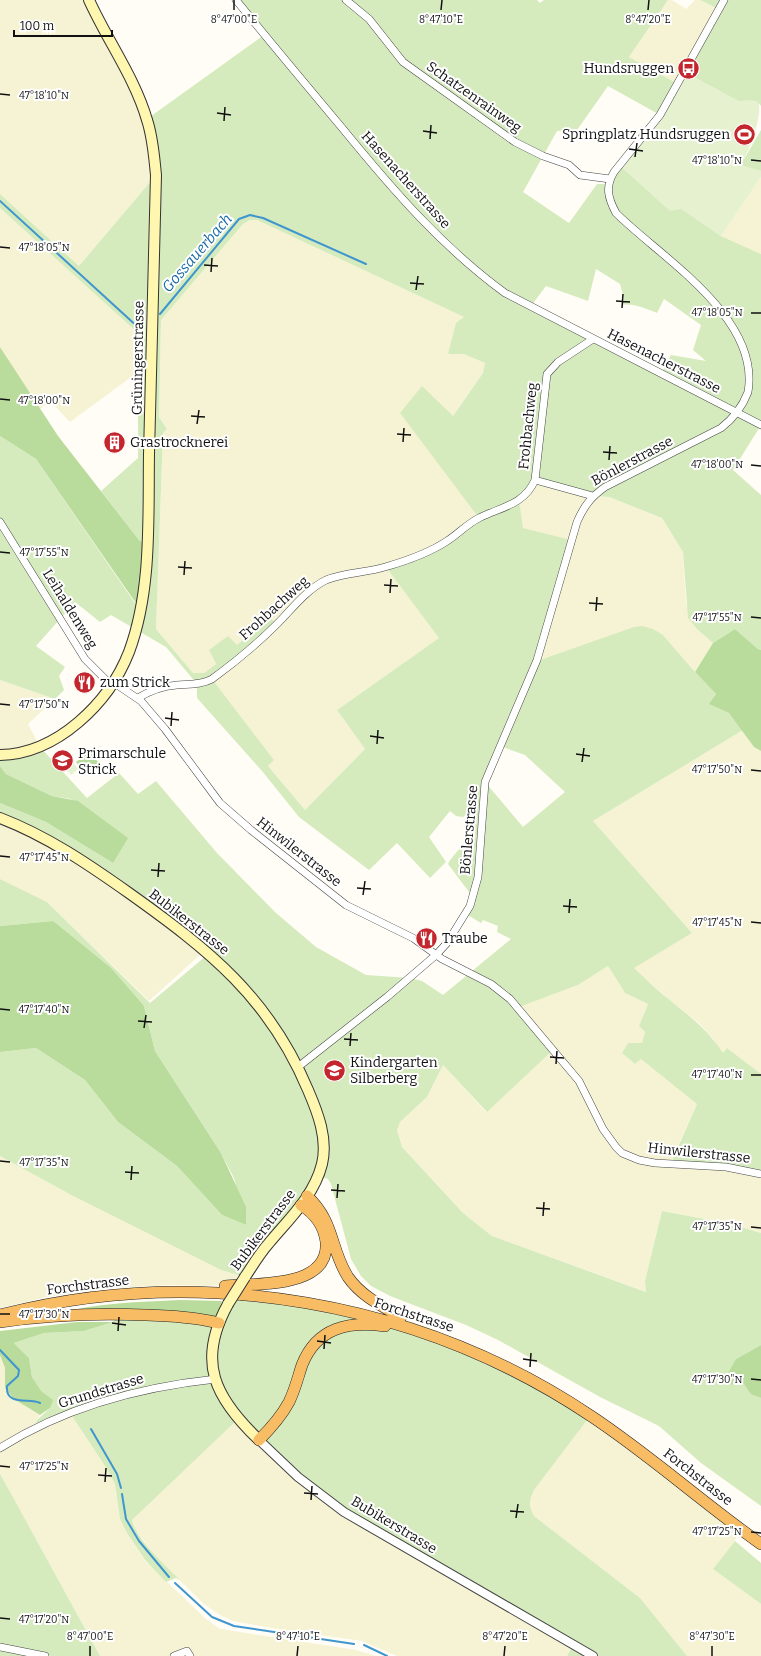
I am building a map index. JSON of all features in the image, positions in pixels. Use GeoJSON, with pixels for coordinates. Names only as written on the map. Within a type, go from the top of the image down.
{"type":"FeatureCollection","features":[{"type":"Feature","properties":{"kind":"highway"},"geometry":{"type":"LineString","coordinates":[[307,1196],[326,1221],[341,1263],[353,1284],[366,1295],[402,1317]]}},
{"type":"Feature","properties":{"kind":"highway"},"geometry":{"type":"LineString","coordinates":[[225,1286],[291,1280],[306,1276],[316,1269],[325,1256],[325,1238],[315,1217],[301,1205]]}},
{"type":"Feature","properties":{"kind":"highway","name":"Forchstrasse"},"geometry":{"type":"LineString","coordinates":[[0,1308],[47,1297],[114,1288],[162,1285],[225,1286],[310,1296],[402,1317],[480,1347],[516,1364],[564,1390],[636,1438],[761,1535]]}},
{"type":"Feature","properties":{"kind":"highway","name":"Forchstrasse"},"geometry":{"type":"LineString","coordinates":[[0,1315],[94,1297],[153,1292],[210,1292],[306,1302],[353,1312],[415,1329],[493,1360],[574,1404],[627,1441],[761,1544]]}},
{"type":"Feature","properties":{"kind":"highway"},"geometry":{"type":"LineString","coordinates":[[0,1322],[51,1316],[118,1314],[195,1318],[218,1323]]}},
{"type":"Feature","properties":{"kind":"highway"},"geometry":{"type":"LineString","coordinates":[[259,1440],[279,1418],[289,1403],[308,1352],[328,1333],[343,1326],[356,1324],[415,1329]]}},
{"type":"Feature","properties":{"kind":"main road","name":"Grüningerstrasse"},"geometry":{"type":"LineString","coordinates":[[0,755],[14,754],[34,749],[60,735],[83,718],[112,683],[124,661],[134,636],[140,609],[147,545],[156,175],[154,145],[147,119],[135,90],[89,0]]}},
{"type":"Feature","properties":{"kind":"main road","name":"Bubikerstrasse"},"geometry":{"type":"LineString","coordinates":[[0,818],[46,839],[78,858],[152,909],[207,951],[233,975],[274,1027],[298,1067],[319,1117],[323,1141],[322,1163],[307,1196],[268,1243],[245,1276],[218,1323],[212,1351],[216,1379],[222,1397],[231,1412],[259,1440]]}},
{"type":"Feature","properties":{"kind":"street","name":"Hasenacherstrasse"},"geometry":{"type":"LineString","coordinates":[[236,0],[389,185],[418,217],[475,271],[505,293],[737,414],[761,425]]}},
{"type":"Feature","properties":{"kind":"street","name":"Schatzenrainweg"},"geometry":{"type":"LineString","coordinates":[[346,0],[369,19],[403,62],[515,142],[543,156],[569,164],[580,175],[610,178]]}},
{"type":"Feature","properties":{"kind":"street"},"geometry":{"type":"LineString","coordinates":[[610,178],[618,165],[660,115],[724,0]]}},
{"type":"Feature","properties":{"kind":"street","name":"Bönlerstrasse"},"geometry":{"type":"LineString","coordinates":[[298,1067],[387,997],[436,955],[464,917],[475,895],[478,877],[485,782],[537,660],[582,509],[593,496],[605,487],[712,434],[737,414],[745,399],[753,374],[749,347],[739,326],[724,305],[703,284],[616,213],[609,196],[610,178]]}},
{"type":"Feature","properties":{"kind":"street","name":"Frohbachweg"},"geometry":{"type":"LineString","coordinates":[[138,698],[155,689],[199,684],[210,681],[226,669],[276,625],[315,586],[339,576],[386,567],[429,550],[447,541],[479,518],[520,500],[530,489],[535,480],[547,374],[558,362],[593,339]]}},
{"type":"Feature","properties":{"kind":"street"},"geometry":{"type":"LineString","coordinates":[[535,480],[593,496]]}},
{"type":"Feature","properties":{"kind":"street","name":"Leihaldenweg"},"geometry":{"type":"LineString","coordinates":[[0,522],[86,659],[112,683]]}},
{"type":"Feature","properties":{"kind":"street","name":"Hinwilerstrasse"},"geometry":{"type":"LineString","coordinates":[[112,683],[138,698],[165,729],[214,796],[233,816],[343,903],[371,919],[408,935],[436,955],[491,984],[518,1007],[579,1081],[603,1129],[622,1153],[639,1160],[655,1163],[726,1167],[761,1174]]}},
{"type":"Feature","properties":{"kind":"street","name":"Grundstrasse"},"geometry":{"type":"LineString","coordinates":[[0,1448],[39,1426],[106,1400],[159,1387],[216,1379]]}},
{"type":"Feature","properties":{"kind":"street","name":"Bubikerstrasse"},"geometry":{"type":"LineString","coordinates":[[259,1440],[298,1477],[344,1512],[593,1656]]}},
{"type":"Feature","properties":{"kind":"street"},"geometry":{"type":"LineString","coordinates":[[0,1647],[46,1656]]}},
{"type":"Feature","properties":{"kind":"street"},"geometry":{"type":"LineString","coordinates":[[174,1656],[187,1651],[190,1656]]}},
{"type":"Feature","properties":{"kind":"shaded area"},"geometry":{"type":"Polygon","coordinates":[[[0,0],[89,0],[135,89],[156,175],[79,266],[0,194],[0,0]]]}},
{"type":"Feature","properties":{"kind":"shaded area"},"geometry":{"type":"Polygon","coordinates":[[[668,0],[672,0],[686,9],[695,0],[700,0],[719,10],[678,84],[629,57],[668,0]]]}},
{"type":"Feature","properties":{"kind":"shaded area"},"geometry":{"type":"Polygon","coordinates":[[[761,177],[761,254],[721,236],[761,177]]]}},
{"type":"Feature","properties":{"kind":"shaded area"},"geometry":{"type":"Polygon","coordinates":[[[0,208],[140,335],[144,342],[144,354],[138,372],[70,422],[51,402],[39,409],[0,347],[0,208]]]}},
{"type":"Feature","properties":{"kind":"shaded area"},"geometry":{"type":"Polygon","coordinates":[[[250,220],[257,220],[464,317],[448,354],[464,354],[485,363],[483,373],[452,417],[479,518],[439,638],[337,710],[365,749],[305,810],[268,766],[274,760],[212,679],[270,616],[237,645],[209,650],[216,664],[204,673],[193,673],[156,629],[163,433],[167,429],[159,417],[161,320],[243,224],[250,220]]]}},
{"type":"Feature","properties":{"kind":"shaded area"},"geometry":{"type":"Polygon","coordinates":[[[535,480],[593,496],[609,497],[662,518],[683,552],[686,604],[698,630],[713,643],[695,672],[663,635],[537,660],[519,500],[535,480]]]}},
{"type":"Feature","properties":{"kind":"shaded area"},"geometry":{"type":"Polygon","coordinates":[[[0,680],[55,699],[28,724],[40,747],[0,755],[0,680]]]}},
{"type":"Feature","properties":{"kind":"shaded area"},"geometry":{"type":"Polygon","coordinates":[[[743,730],[754,747],[761,751],[761,1074],[727,1048],[723,1054],[714,1040],[699,1023],[633,968],[692,933],[593,821],[743,730]]]}},
{"type":"Feature","properties":{"kind":"shaded area"},"geometry":{"type":"Polygon","coordinates":[[[0,822],[19,830],[80,863],[174,930],[201,954],[149,1001],[47,902],[0,879],[0,822]]]}},
{"type":"Feature","properties":{"kind":"shaded area"},"geometry":{"type":"Polygon","coordinates":[[[608,966],[625,993],[648,1004],[639,1026],[645,1032],[642,1043],[628,1043],[622,1053],[635,1064],[641,1058],[697,1104],[672,1159],[761,1174],[761,1233],[731,1224],[662,1211],[645,1281],[647,1292],[492,1236],[463,1213],[402,1147],[397,1130],[400,1122],[427,1097],[443,1065],[486,1112],[518,1007],[578,985],[608,966]]]}},
{"type":"Feature","properties":{"kind":"shaded area"},"geometry":{"type":"Polygon","coordinates":[[[0,1156],[73,1196],[221,1270],[245,1277],[225,1286],[167,1285],[114,1288],[47,1297],[0,1308],[0,1156]]]}},
{"type":"Feature","properties":{"kind":"shaded area"},"geometry":{"type":"Polygon","coordinates":[[[0,1355],[5,1368],[5,1388],[14,1399],[40,1415],[36,1421],[70,1413],[115,1484],[120,1518],[127,1533],[145,1561],[206,1619],[220,1629],[356,1650],[376,1656],[100,1656],[0,1474],[0,1355]]]}},
{"type":"Feature","properties":{"kind":"shaded area"},"geometry":{"type":"Polygon","coordinates":[[[591,1415],[739,1528],[735,1541],[713,1569],[761,1604],[761,1656],[687,1656],[640,1598],[534,1516],[529,1508],[529,1501],[534,1490],[591,1415]]]}},
{"type":"Feature","properties":{"kind":"shaded area"},"geometry":{"type":"Polygon","coordinates":[[[237,1419],[573,1645],[567,1656],[397,1656],[362,1641],[233,1621],[220,1615],[204,1604],[156,1557],[136,1530],[132,1520],[237,1419]]]}},
{"type":"Feature","properties":{"kind":"green space"},"geometry":{"type":"Polygon","coordinates":[[[236,0],[537,0],[540,3],[544,0],[668,0],[629,57],[678,84],[660,115],[608,86],[577,130],[557,131],[523,192],[569,223],[597,184],[608,184],[619,165],[721,236],[761,254],[761,425],[733,470],[761,495],[761,650],[735,629],[713,643],[698,630],[688,618],[683,552],[662,518],[609,497],[593,496],[535,480],[519,500],[523,528],[571,540],[537,660],[634,627],[642,626],[653,629],[663,635],[716,694],[710,704],[729,713],[743,730],[593,821],[692,933],[634,968],[699,1025],[712,1038],[723,1053],[727,1048],[761,1074],[761,1174],[670,1165],[697,1104],[641,1059],[635,1064],[622,1053],[628,1043],[642,1043],[645,1032],[639,1026],[648,1004],[625,993],[608,966],[578,985],[519,1007],[554,1049],[487,1112],[443,1065],[427,1097],[400,1122],[397,1130],[402,1147],[463,1213],[492,1236],[646,1292],[645,1281],[662,1211],[731,1224],[761,1233],[761,1345],[736,1359],[741,1377],[746,1387],[761,1398],[761,1506],[701,1463],[659,1426],[600,1397],[498,1340],[466,1325],[390,1296],[371,1286],[361,1276],[351,1259],[331,1184],[328,1179],[318,1176],[245,1277],[221,1270],[73,1196],[0,1156],[0,1052],[36,1048],[85,1080],[118,1122],[177,1166],[222,1215],[246,1225],[234,1178],[221,1153],[155,1051],[144,1006],[53,921],[0,926],[0,879],[47,902],[150,1003],[206,956],[109,879],[0,818],[0,803],[46,822],[113,863],[71,799],[52,796],[6,774],[0,766],[0,755],[40,747],[87,798],[119,773],[138,794],[156,781],[217,853],[276,913],[316,947],[366,975],[410,978],[422,981],[443,995],[511,939],[497,932],[498,926],[483,920],[481,923],[466,914],[475,895],[469,892],[448,864],[471,834],[472,813],[469,812],[463,817],[456,816],[450,811],[429,837],[446,862],[430,878],[397,843],[369,870],[299,817],[262,771],[197,698],[197,684],[166,647],[111,615],[100,622],[75,602],[36,646],[65,667],[59,676],[64,690],[55,699],[0,680],[0,436],[36,459],[139,609],[147,545],[139,540],[101,491],[138,458],[138,372],[144,354],[144,342],[140,335],[0,208],[0,194],[79,266],[156,175],[147,119],[264,35],[236,0]],[[250,220],[243,224],[161,320],[159,417],[167,429],[163,433],[156,629],[193,673],[204,673],[216,664],[209,650],[228,636],[237,645],[270,616],[276,625],[212,679],[274,760],[268,766],[305,810],[365,749],[337,710],[439,638],[386,567],[429,550],[479,518],[400,413],[422,386],[453,416],[483,373],[485,363],[464,354],[448,354],[456,323],[464,317],[257,220],[250,220]],[[596,269],[588,301],[546,286],[531,306],[661,374],[671,355],[706,361],[693,350],[701,325],[664,299],[657,313],[644,308],[622,305],[624,298],[620,284],[596,269]],[[500,746],[485,782],[523,827],[565,792],[525,755],[500,746]]]}},
{"type":"Feature","properties":{"kind":"green space"},"geometry":{"type":"Polygon","coordinates":[[[700,0],[761,0],[761,106],[759,103],[753,101],[738,101],[732,99],[685,72],[718,9],[700,0]]]}},
{"type":"Feature","properties":{"kind":"green space"},"geometry":{"type":"Polygon","coordinates":[[[685,72],[739,101],[750,100],[759,103],[757,126],[741,165],[761,171],[761,177],[721,236],[681,209],[670,211],[619,165],[653,126],[685,72]]]}},
{"type":"Feature","properties":{"kind":"green space"},"geometry":{"type":"Polygon","coordinates":[[[761,130],[761,171],[740,166],[761,130]]]}},
{"type":"Feature","properties":{"kind":"green space"},"geometry":{"type":"Polygon","coordinates":[[[0,347],[58,436],[139,540],[147,545],[140,609],[36,459],[0,436],[0,347]]]}},
{"type":"Feature","properties":{"kind":"green space"},"geometry":{"type":"Polygon","coordinates":[[[735,629],[761,650],[761,751],[754,747],[729,713],[709,704],[716,694],[695,672],[713,643],[735,629]]]}},
{"type":"Feature","properties":{"kind":"green space"},"geometry":{"type":"Polygon","coordinates":[[[63,749],[78,769],[71,775],[56,755],[63,749]]]}},
{"type":"Feature","properties":{"kind":"green space"},"geometry":{"type":"Polygon","coordinates":[[[90,751],[100,765],[85,775],[76,762],[90,751]]]}},
{"type":"Feature","properties":{"kind":"green space"},"geometry":{"type":"Polygon","coordinates":[[[0,766],[6,774],[52,796],[78,801],[128,838],[113,863],[46,822],[0,803],[0,766]]]}},
{"type":"Feature","properties":{"kind":"green space"},"geometry":{"type":"Polygon","coordinates":[[[53,921],[111,968],[144,1006],[155,1051],[221,1153],[246,1207],[246,1225],[222,1215],[177,1166],[118,1122],[85,1080],[36,1048],[0,1052],[0,926],[53,921]]]}},
{"type":"Feature","properties":{"kind":"green space"},"geometry":{"type":"Polygon","coordinates":[[[235,1294],[244,1294],[438,1337],[591,1415],[534,1490],[530,1503],[532,1512],[534,1516],[640,1598],[687,1656],[567,1656],[573,1645],[344,1512],[237,1420],[132,1520],[139,1536],[160,1561],[181,1581],[176,1578],[166,1582],[145,1560],[127,1533],[120,1519],[115,1484],[70,1413],[39,1426],[36,1421],[50,1408],[32,1377],[29,1358],[14,1343],[44,1333],[84,1331],[113,1322],[118,1314],[218,1323],[235,1294]]]}},
{"type":"Feature","properties":{"kind":"green space"},"geometry":{"type":"Polygon","coordinates":[[[180,1300],[222,1301],[216,1317],[166,1311],[58,1313],[103,1305],[180,1300]]]}},
{"type":"Feature","properties":{"kind":"green space"},"geometry":{"type":"Polygon","coordinates":[[[77,1322],[113,1322],[84,1331],[44,1333],[14,1343],[29,1358],[32,1377],[41,1391],[53,1400],[50,1408],[40,1415],[14,1399],[5,1388],[5,1368],[0,1355],[0,1331],[77,1322]]]}},
{"type":"Feature","properties":{"kind":"green space"},"geometry":{"type":"Polygon","coordinates":[[[761,1345],[761,1398],[751,1394],[741,1380],[732,1385],[726,1377],[736,1359],[761,1345]]]}},
{"type":"Feature","properties":{"kind":"green space"},"geometry":{"type":"Polygon","coordinates":[[[0,1474],[9,1490],[100,1656],[0,1656],[0,1474]]]}},
{"type":"Feature","properties":{"kind":"green space"},"geometry":{"type":"Polygon","coordinates":[[[735,1541],[761,1563],[761,1604],[713,1569],[735,1541]]]}},
{"type":"Feature","properties":{"kind":"waterway","name":"Gossauerbach"},"geometry":{"type":"LineString","coordinates":[[0,201],[140,329]]}},
{"type":"Feature","properties":{"kind":"waterway","name":"Gossauerbach"},"geometry":{"type":"LineString","coordinates":[[160,314],[239,219],[250,215],[263,218],[366,264]]}},
{"type":"Feature","properties":{"kind":"waterway"},"geometry":{"type":"LineString","coordinates":[[0,1350],[19,1370],[18,1376],[7,1386],[7,1392],[10,1396],[14,1399],[40,1403]]}},
{"type":"Feature","properties":{"kind":"waterway"},"geometry":{"type":"LineString","coordinates":[[91,1429],[117,1474],[121,1488]]}},
{"type":"Feature","properties":{"kind":"waterway"},"geometry":{"type":"LineString","coordinates":[[122,1494],[126,1519],[139,1541],[169,1577]]}},
{"type":"Feature","properties":{"kind":"waterway"},"geometry":{"type":"LineString","coordinates":[[175,1583],[212,1617],[234,1626],[354,1644]]}},
{"type":"Feature","properties":{"kind":"waterway"},"geometry":{"type":"LineString","coordinates":[[364,1645],[387,1656]]}},
{"type":"Feature","properties":{"kind":"place","name":"Hundsruggen"},"geometry":{"type":"Point","coordinates":[689,68]}},
{"type":"Feature","properties":{"kind":"place","name":"Springplatz Hundsruggen"},"geometry":{"type":"Point","coordinates":[745,134]}},
{"type":"Feature","properties":{"kind":"place","name":"Grastrocknerei"},"geometry":{"type":"Point","coordinates":[114,442]}},
{"type":"Feature","properties":{"kind":"place","name":"zum Strick"},"geometry":{"type":"Point","coordinates":[85,682]}},
{"type":"Feature","properties":{"kind":"place","name":"Primarschule Strick"},"geometry":{"type":"Point","coordinates":[62,761]}},
{"type":"Feature","properties":{"kind":"place","name":"Traube"},"geometry":{"type":"Point","coordinates":[426,938]}},
{"type":"Feature","properties":{"kind":"place","name":"Kindergarten Silberberg"},"geometry":{"type":"Point","coordinates":[334,1070]}}]}
